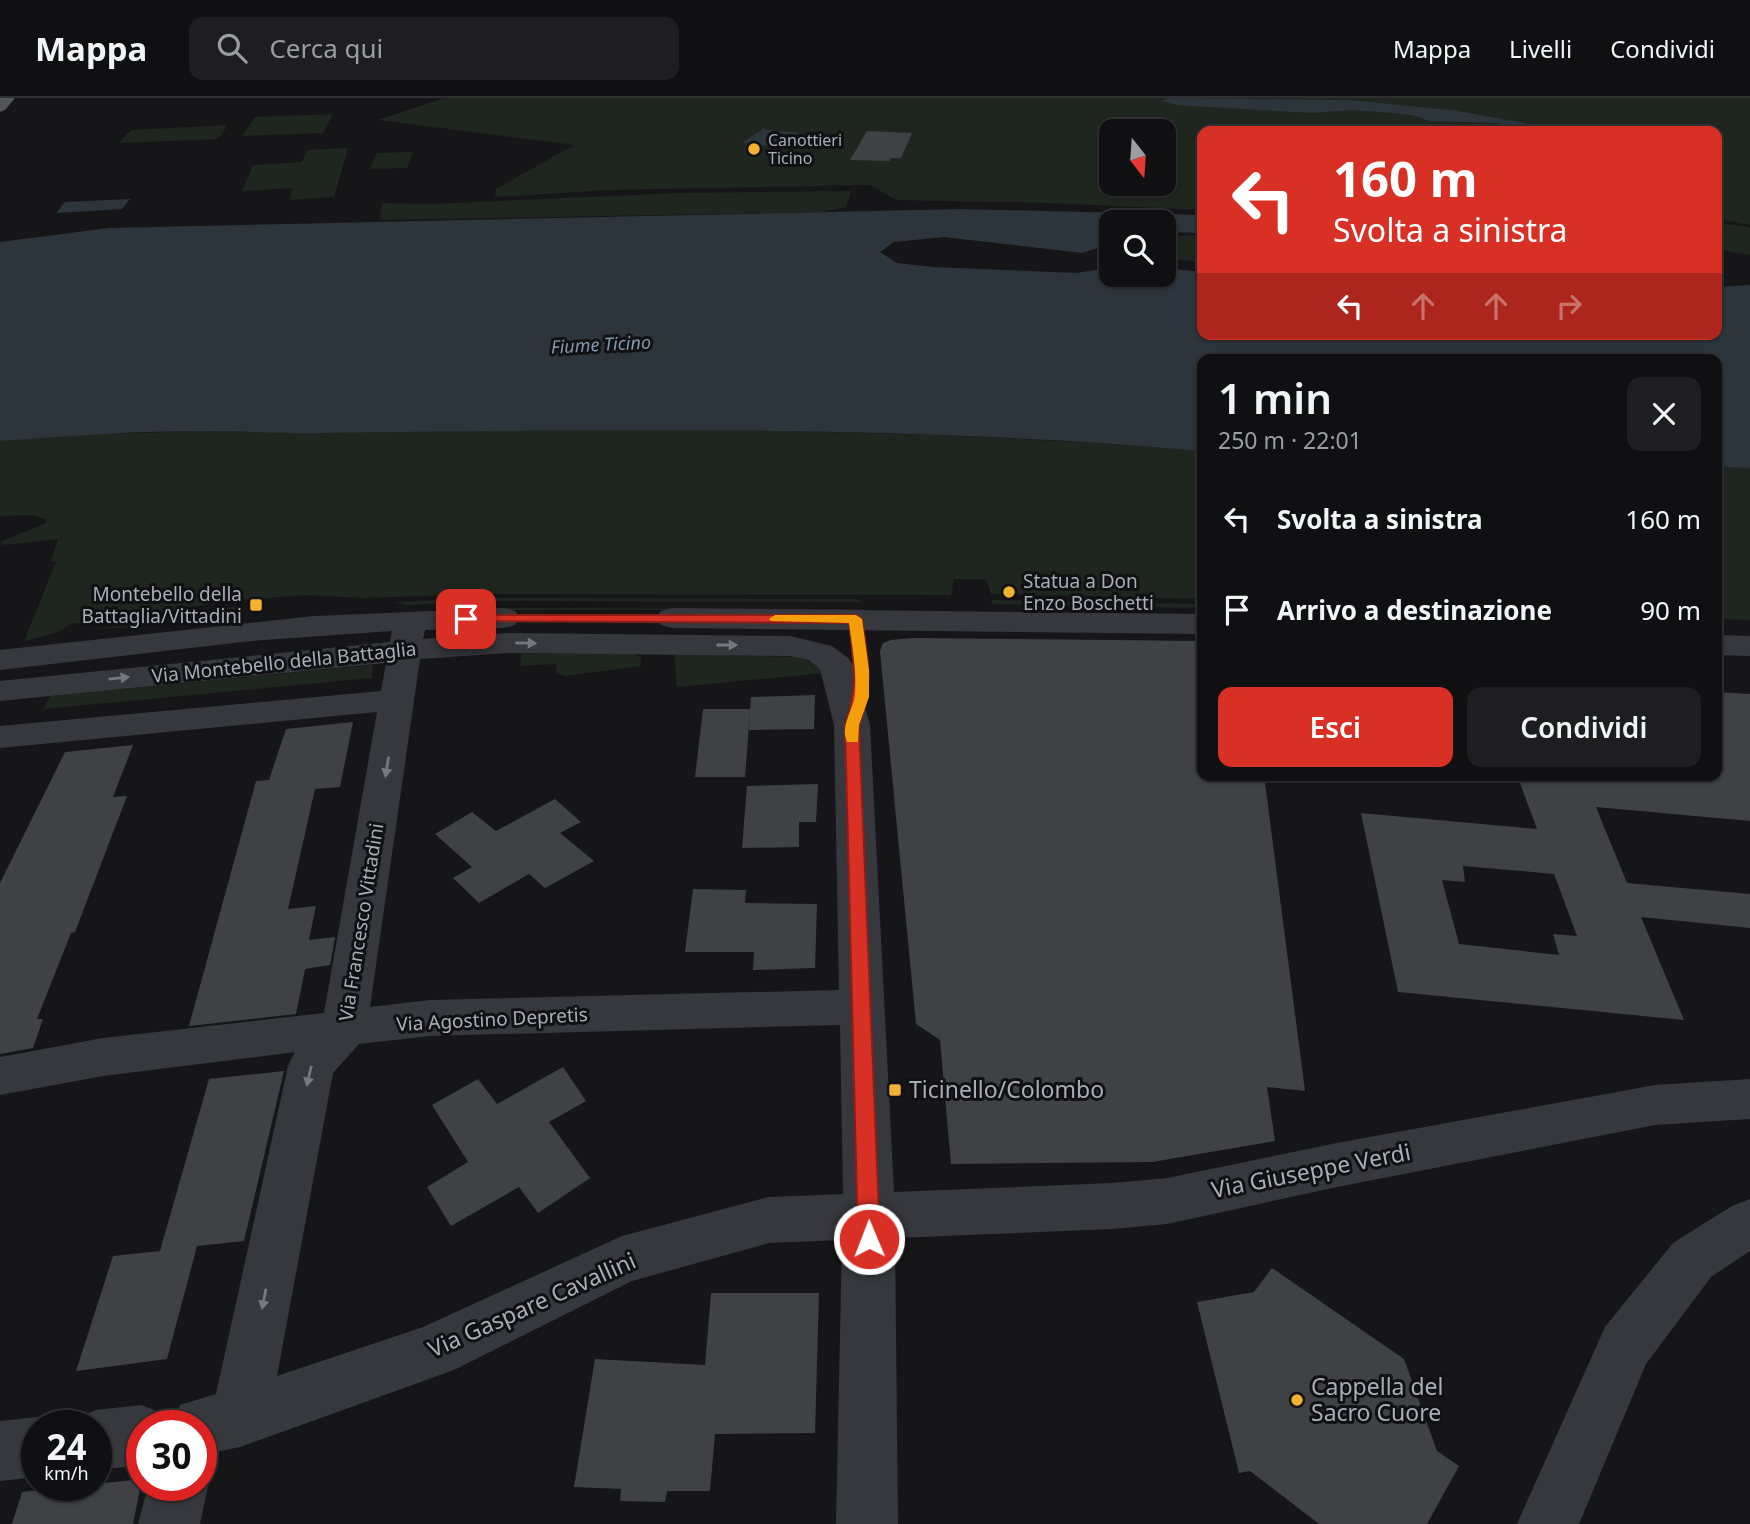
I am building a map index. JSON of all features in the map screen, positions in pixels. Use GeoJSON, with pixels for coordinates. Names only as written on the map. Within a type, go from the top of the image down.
{"type":"FeatureCollection","features":[{"type":"Feature","properties":{"kind":"main road"},"geometry":{"type":"LineString","coordinates":[[0,107],[8,98]]}},
{"type":"Feature","properties":{"kind":"street","name":"Via Montebello della Battaglia"},"geometry":{"type":"LineString","coordinates":[[0,660],[234,633],[408,635],[866,619],[1197,624]]}},
{"type":"Feature","properties":{"kind":"street"},"geometry":{"type":"LineString","coordinates":[[866,619],[862,697],[852,725],[869,1216],[867,1524]]}},
{"type":"Feature","properties":{"kind":"street","name":"Via Montebello della Battaglia"},"geometry":{"type":"LineString","coordinates":[[9,690],[408,635],[508,643],[790,646],[820,653],[836,665],[852,725]]}},
{"type":"Feature","properties":{"kind":"street","name":"Via Francesco Vittadini"},"geometry":{"type":"LineString","coordinates":[[221,1422],[311,1066],[344,1030],[408,635]]}},
{"type":"Feature","properties":{"kind":"street"},"geometry":{"type":"LineString","coordinates":[[1722,645],[1750,646]]}},
{"type":"Feature","properties":{"kind":"street"},"geometry":{"type":"LineString","coordinates":[[0,727],[9,690],[33,655]]}},
{"type":"Feature","properties":{"kind":"street"},"geometry":{"type":"LineString","coordinates":[[0,737],[398,700]]}},
{"type":"Feature","properties":{"kind":"street","name":"Via Agostino Depretis"},"geometry":{"type":"LineString","coordinates":[[0,1076],[103,1056],[430,1018],[862,1007]]}},
{"type":"Feature","properties":{"kind":"street","name":"Via Giuseppe Verdi"},"geometry":{"type":"LineString","coordinates":[[869,1216],[1112,1206],[1167,1200],[1655,1105],[1750,1099]]}},
{"type":"Feature","properties":{"kind":"street","name":"Via Gaspare Cavallini"},"geometry":{"type":"LineString","coordinates":[[221,1422],[434,1351],[622,1260],[769,1220],[869,1216]]}},
{"type":"Feature","properties":{"kind":"street"},"geometry":{"type":"LineString","coordinates":[[1548,1524],[1625,1346],[1692,1260],[1750,1222]]}},
{"type":"Feature","properties":{"kind":"street"},"geometry":{"type":"LineString","coordinates":[[0,1451],[21,1449]]}},
{"type":"Feature","properties":{"kind":"street"},"geometry":{"type":"LineString","coordinates":[[169,1524],[174,1501]]}},
{"type":"Feature","properties":{"kind":"shaded area"},"geometry":{"type":"Polygon","coordinates":[[[444,98],[1750,98],[1750,225],[1722,220],[1722,126],[1197,126],[1197,210],[896,200],[870,185],[608,190],[495,197],[496,189],[574,145],[378,120],[444,98]]]}},
{"type":"Feature","properties":{"kind":"shaded area"},"geometry":{"type":"Polygon","coordinates":[[[333,114],[323,133],[242,136],[255,117],[333,114]]]}},
{"type":"Feature","properties":{"kind":"shaded area"},"geometry":{"type":"Polygon","coordinates":[[[228,125],[218,139],[119,143],[131,130],[228,125]]]}},
{"type":"Feature","properties":{"kind":"shaded area"},"geometry":{"type":"Polygon","coordinates":[[[348,148],[334,197],[289,200],[292,188],[242,191],[253,165],[302,162],[307,150],[348,148]]]}},
{"type":"Feature","properties":{"kind":"shaded area"},"geometry":{"type":"Polygon","coordinates":[[[413,152],[407,168],[370,169],[377,153],[413,152]]]}},
{"type":"Feature","properties":{"kind":"shaded area"},"geometry":{"type":"Polygon","coordinates":[[[851,191],[846,207],[822,212],[380,220],[382,203],[429,204],[680,193],[851,191]]]}},
{"type":"Feature","properties":{"kind":"shaded area"},"geometry":{"type":"Polygon","coordinates":[[[1722,224],[1750,227],[1750,255],[1722,250],[1722,224]]]}},
{"type":"Feature","properties":{"kind":"shaded area"},"geometry":{"type":"Polygon","coordinates":[[[1197,235],[1197,261],[1176,259],[1176,236],[1197,235]]]}},
{"type":"Feature","properties":{"kind":"shaded area"},"geometry":{"type":"Polygon","coordinates":[[[569,429],[727,430],[1044,440],[1197,451],[1197,599],[991,594],[986,579],[954,579],[951,595],[479,594],[362,598],[307,595],[227,601],[70,624],[59,632],[24,641],[56,562],[51,561],[58,539],[5,545],[0,542],[46,523],[45,519],[31,515],[0,516],[0,441],[74,435],[203,431],[323,433],[569,429]]]}},
{"type":"Feature","properties":{"kind":"shaded area"},"geometry":{"type":"Polygon","coordinates":[[[1722,467],[1750,468],[1750,620],[1722,619],[1722,467]]]}},
{"type":"Feature","properties":{"kind":"shaded area"},"geometry":{"type":"Polygon","coordinates":[[[484,598],[857,599],[864,602],[484,601],[407,605],[394,602],[484,598]]]}},
{"type":"Feature","properties":{"kind":"shaded area"},"geometry":{"type":"Polygon","coordinates":[[[991,601],[1197,604],[1197,608],[992,604],[991,601]]]}},
{"type":"Feature","properties":{"kind":"shaded area"},"geometry":{"type":"Polygon","coordinates":[[[244,605],[239,609],[131,627],[91,630],[244,605]]]}},
{"type":"Feature","properties":{"kind":"shaded area"},"geometry":{"type":"Polygon","coordinates":[[[498,608],[864,610],[498,610],[395,613],[498,608]]]}},
{"type":"Feature","properties":{"kind":"shaded area"},"geometry":{"type":"Polygon","coordinates":[[[521,654],[632,654],[641,657],[641,666],[565,676],[557,673],[556,664],[520,666],[521,654]]]}},
{"type":"Feature","properties":{"kind":"shaded area"},"geometry":{"type":"Polygon","coordinates":[[[674,654],[797,657],[812,662],[825,673],[677,687],[674,654]]]}},
{"type":"Feature","properties":{"kind":"shaded area"},"geometry":{"type":"Polygon","coordinates":[[[373,665],[372,678],[43,709],[50,696],[373,665]]]}},
{"type":"Feature","properties":{"kind":"water"},"geometry":{"type":"Polygon","coordinates":[[[1168,98],[1351,100],[1458,111],[1541,126],[1430,121],[1412,115],[1352,110],[1312,113],[1177,105],[1162,101],[1168,98]]]}},
{"type":"Feature","properties":{"kind":"water"},"geometry":{"type":"Polygon","coordinates":[[[763,129],[798,133],[778,147],[742,143],[763,129]]]}},
{"type":"Feature","properties":{"kind":"water"},"geometry":{"type":"Polygon","coordinates":[[[130,199],[122,209],[56,213],[65,202],[130,199]]]}},
{"type":"Feature","properties":{"kind":"water","name":"Fiume Ticino"},"geometry":{"type":"Polygon","coordinates":[[[962,209],[1099,212],[1099,247],[1082,253],[944,237],[894,242],[880,252],[897,263],[933,267],[1076,273],[1099,270],[1099,287],[1176,287],[1176,269],[1197,271],[1197,340],[1722,340],[1722,287],[1750,285],[1750,468],[1722,467],[1722,354],[1197,354],[1197,451],[983,437],[655,430],[311,433],[179,431],[0,441],[0,242],[109,228],[962,209]]]}},
{"type":"Feature","properties":{"kind":"water"},"geometry":{"type":"Polygon","coordinates":[[[1176,214],[1197,215],[1197,233],[1176,232],[1176,214]]]}},
{"type":"Feature","properties":{"kind":"building"},"geometry":{"type":"Polygon","coordinates":[[[867,131],[912,133],[901,158],[891,158],[889,161],[850,160],[867,131]]]}},
{"type":"Feature","properties":{"kind":"building"},"geometry":{"type":"Polygon","coordinates":[[[891,640],[1197,641],[1197,781],[1265,781],[1305,1091],[1267,1087],[1275,1141],[1152,1162],[951,1164],[940,1040],[916,1024],[880,651],[883,643],[891,640]]]}},
{"type":"Feature","properties":{"kind":"building"},"geometry":{"type":"Polygon","coordinates":[[[1722,692],[1750,694],[1750,821],[1596,807],[1627,883],[1750,894],[1750,928],[1641,917],[1684,1020],[1398,992],[1361,813],[1537,829],[1519,781],[1722,781],[1722,692]],[[1463,866],[1465,882],[1442,880],[1459,944],[1559,955],[1553,934],[1577,936],[1554,874],[1463,866]]]}},
{"type":"Feature","properties":{"kind":"building"},"geometry":{"type":"Polygon","coordinates":[[[815,695],[814,729],[749,730],[750,711],[745,777],[695,777],[703,709],[750,709],[751,697],[815,695]]]}},
{"type":"Feature","properties":{"kind":"building"},"geometry":{"type":"Polygon","coordinates":[[[353,722],[340,787],[315,789],[288,909],[316,906],[309,940],[335,937],[330,965],[305,969],[296,1014],[189,1026],[256,781],[269,780],[286,729],[353,722]]]}},
{"type":"Feature","properties":{"kind":"building"},"geometry":{"type":"Polygon","coordinates":[[[133,745],[113,797],[127,796],[75,932],[71,933],[37,1019],[43,1019],[33,1048],[0,1054],[0,883],[65,752],[133,745]]]}},
{"type":"Feature","properties":{"kind":"building"},"geometry":{"type":"Polygon","coordinates":[[[818,784],[816,822],[799,822],[799,847],[742,848],[747,786],[818,784]]]}},
{"type":"Feature","properties":{"kind":"building"},"geometry":{"type":"Polygon","coordinates":[[[555,799],[581,822],[560,833],[594,861],[545,888],[529,874],[479,903],[453,878],[472,867],[435,834],[472,812],[496,831],[555,799]]]}},
{"type":"Feature","properties":{"kind":"building"},"geometry":{"type":"Polygon","coordinates":[[[693,889],[746,890],[745,903],[817,904],[815,968],[753,970],[754,952],[685,952],[693,889]]]}},
{"type":"Feature","properties":{"kind":"building"},"geometry":{"type":"Polygon","coordinates":[[[563,1067],[586,1101],[549,1122],[590,1178],[538,1213],[519,1187],[451,1226],[427,1187],[468,1162],[432,1105],[478,1079],[497,1104],[563,1067]]]}},
{"type":"Feature","properties":{"kind":"building"},"geometry":{"type":"Polygon","coordinates":[[[284,1071],[244,1241],[197,1246],[167,1359],[76,1371],[113,1256],[160,1251],[209,1079],[284,1071]]]}},
{"type":"Feature","properties":{"kind":"building"},"geometry":{"type":"Polygon","coordinates":[[[1272,1268],[1404,1359],[1437,1451],[1459,1466],[1427,1524],[1319,1524],[1250,1471],[1239,1473],[1197,1302],[1254,1292],[1272,1268]]]}},
{"type":"Feature","properties":{"kind":"building"},"geometry":{"type":"Polygon","coordinates":[[[711,1293],[819,1293],[815,1433],[715,1434],[710,1491],[667,1491],[665,1502],[620,1501],[621,1489],[574,1487],[595,1359],[705,1365],[711,1293]]]}},
{"type":"Feature","properties":{"kind":"building"},"geometry":{"type":"Polygon","coordinates":[[[126,1481],[126,1501],[138,1501],[133,1524],[12,1524],[21,1495],[21,1501],[112,1501],[112,1482],[126,1481]]]}},
{"type":"Feature","properties":{"kind":"slow traffic"},"geometry":{"type":"LineString","coordinates":[[775,619],[856,619],[862,697],[852,725],[853,739]]}},
{"type":"Feature","properties":{"kind":"place","name":"Canottieri Ticino"},"geometry":{"type":"Point","coordinates":[754,149]}},
{"type":"Feature","properties":{"kind":"place","name":"Statua a Don Enzo Boschetti"},"geometry":{"type":"Point","coordinates":[1009,592]}},
{"type":"Feature","properties":{"kind":"place","name":"Montebello della Battaglia/Vittadini"},"geometry":{"type":"Point","coordinates":[256,605]}},
{"type":"Feature","properties":{"kind":"place","name":"Ticinello/Colombo"},"geometry":{"type":"Point","coordinates":[895,1090]}},
{"type":"Feature","properties":{"kind":"place","name":"Cappella del Sacro Cuore"},"geometry":{"type":"Point","coordinates":[1297,1400]}},
{"type":"Feature","properties":{"kind":"route"},"geometry":{"type":"LineString","coordinates":[[466,619],[856,619],[862,697],[852,725],[869,1239]]}}]}
